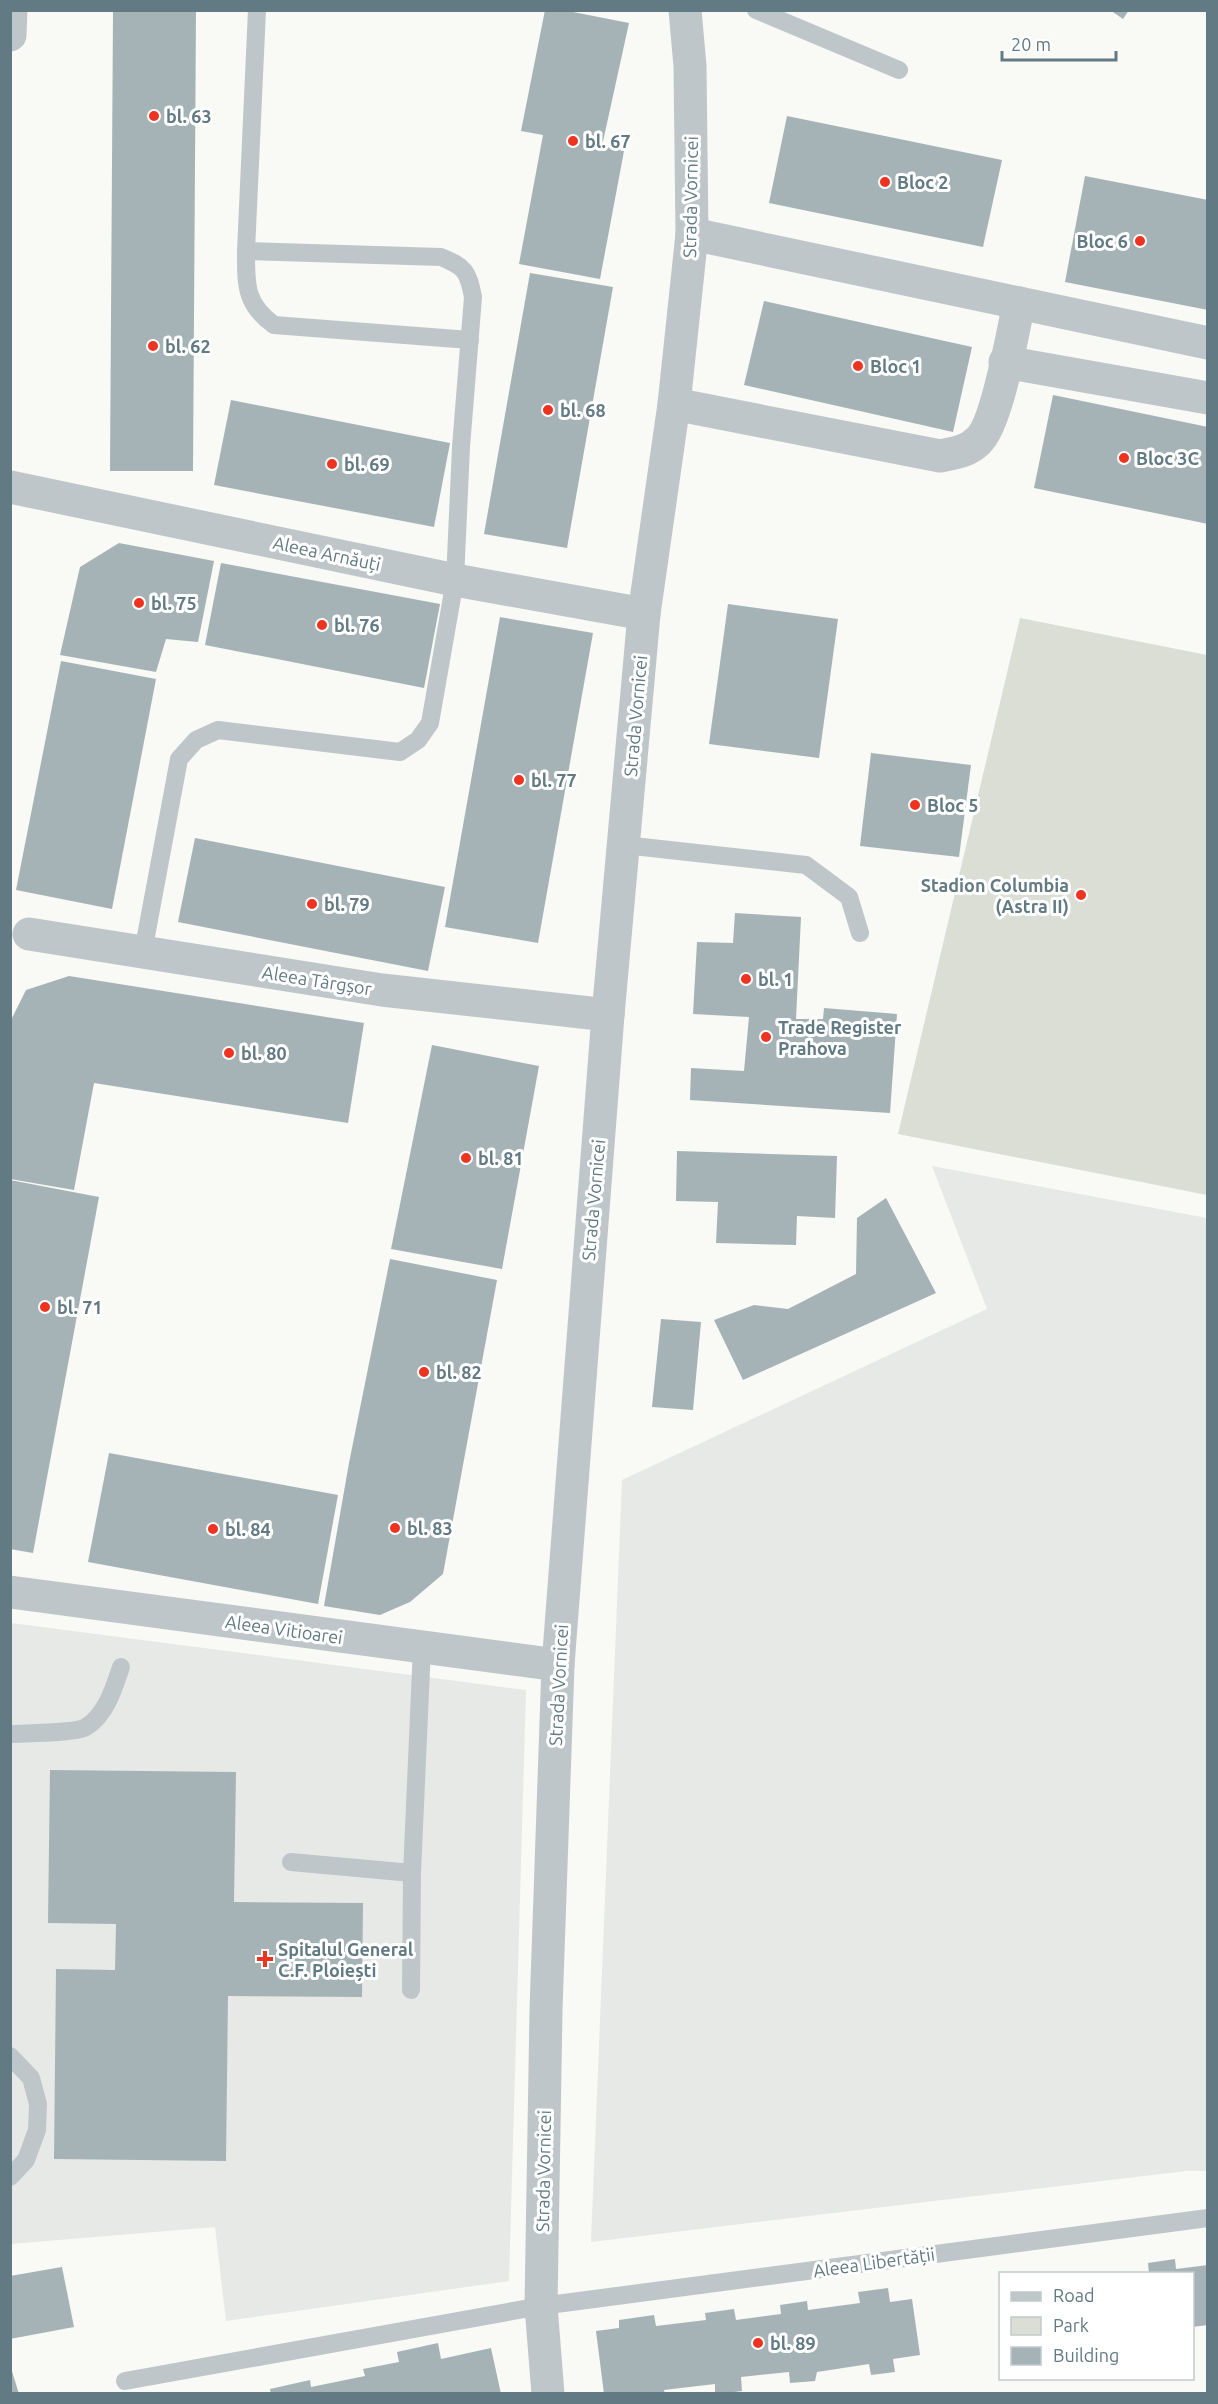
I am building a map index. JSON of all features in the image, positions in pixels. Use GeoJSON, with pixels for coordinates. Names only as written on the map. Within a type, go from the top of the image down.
{"type":"FeatureCollection","features":[{"type":"Feature","properties":{"kind":"street"},"geometry":{"type":"LineString","coordinates":[[10,34],[11,10]]}},
{"type":"Feature","properties":{"kind":"street","name":"Strada Vornicei"},"geometry":{"type":"LineString","coordinates":[[548,2394],[541,2306],[546,2010],[558,1665],[608,1015],[644,614],[674,404],[692,234],[690,66],[685,10]]}},
{"type":"Feature","properties":{"kind":"street"},"geometry":{"type":"LineString","coordinates":[[692,234],[1208,343]]}},
{"type":"Feature","properties":{"kind":"street"},"geometry":{"type":"LineString","coordinates":[[674,404],[939,456],[965,451],[980,440],[991,422],[1019,303]]}},
{"type":"Feature","properties":{"kind":"street"},"geometry":{"type":"LineString","coordinates":[[1005,362],[1208,398]]}},
{"type":"Feature","properties":{"kind":"street","name":"Aleea Arnăuți"},"geometry":{"type":"LineString","coordinates":[[10,488],[455,580],[644,614]]}},
{"type":"Feature","properties":{"kind":"street","name":"Aleea Târgșor"},"geometry":{"type":"LineString","coordinates":[[29,934],[382,990],[608,1015]]}},
{"type":"Feature","properties":{"kind":"street","name":"Aleea Vitioarei"},"geometry":{"type":"LineString","coordinates":[[10,1592],[558,1665]]}},
{"type":"Feature","properties":{"kind":"lane"},"geometry":{"type":"LineString","coordinates":[[257,10],[246,251],[246,280],[256,312],[274,325],[470,340]]}},
{"type":"Feature","properties":{"kind":"lane"},"geometry":{"type":"LineString","coordinates":[[756,10],[899,70]]}},
{"type":"Feature","properties":{"kind":"lane"},"geometry":{"type":"LineString","coordinates":[[143,952],[179,759],[196,740],[218,730],[400,752],[418,740],[430,723],[455,580],[461,447],[473,297],[469,279],[461,265],[441,257],[246,251]]}},
{"type":"Feature","properties":{"kind":"lane"},"geometry":{"type":"LineString","coordinates":[[624,845],[806,865],[849,897],[860,933]]}},
{"type":"Feature","properties":{"kind":"lane"},"geometry":{"type":"LineString","coordinates":[[411,1990],[412,1873],[422,1647]]}},
{"type":"Feature","properties":{"kind":"lane"},"geometry":{"type":"LineString","coordinates":[[10,1734],[85,1728],[100,1714],[111,1696],[121,1667]]}},
{"type":"Feature","properties":{"kind":"lane"},"geometry":{"type":"LineString","coordinates":[[291,1862],[412,1873]]}},
{"type":"Feature","properties":{"kind":"lane"},"geometry":{"type":"LineString","coordinates":[[10,2056],[31,2078],[38,2104],[37,2130],[30,2150],[26,2160],[10,2177]]}},
{"type":"Feature","properties":{"kind":"lane","name":"Aleea Libertății"},"geometry":{"type":"LineString","coordinates":[[125,2380],[541,2306],[1208,2218]]}},
{"type":"Feature","properties":{"kind":"shaded area"},"geometry":{"type":"Polygon","coordinates":[[[932,1166],[1207,1218],[1207,2171],[1186,2171],[591,2242],[622,1480],[987,1309],[932,1166]]]}},
{"type":"Feature","properties":{"kind":"shaded area","name":"Spitalul General C.F. Ploiești"},"geometry":{"type":"Polygon","coordinates":[[[11,1623],[526,1690],[509,2281],[226,2321],[215,2227],[11,2244],[11,1623]]]}},
{"type":"Feature","properties":{"kind":"green space","name":"Stadion Columbia (Astra II)"},"geometry":{"type":"Polygon","coordinates":[[[1020,618],[1207,655],[1207,1195],[898,1134],[1020,618]]]}},
{"type":"Feature","properties":{"kind":"building"},"geometry":{"type":"Polygon","coordinates":[[[113,10],[196,10],[193,471],[110,471],[113,10]]]}},
{"type":"Feature","properties":{"kind":"building","name":"bl. 67"},"geometry":{"type":"Polygon","coordinates":[[[545,10],[563,10],[629,23],[602,146],[624,151],[600,279],[519,264],[543,135],[521,131],[545,10]]]}},
{"type":"Feature","properties":{"kind":"building"},"geometry":{"type":"Polygon","coordinates":[[[1110,10],[1129,10],[1123,19],[1110,10]]]}},
{"type":"Feature","properties":{"kind":"building","name":"Bloc 2"},"geometry":{"type":"Polygon","coordinates":[[[787,116],[1002,160],[983,247],[769,203],[787,116]]]}},
{"type":"Feature","properties":{"kind":"building","name":"Bloc 6"},"geometry":{"type":"Polygon","coordinates":[[[1085,176],[1208,200],[1208,310],[1065,282],[1085,176]]]}},
{"type":"Feature","properties":{"kind":"building","name":"bl. 68"},"geometry":{"type":"Polygon","coordinates":[[[530,273],[613,287],[567,548],[484,534],[530,273]]]}},
{"type":"Feature","properties":{"kind":"building","name":"Bloc 1"},"geometry":{"type":"Polygon","coordinates":[[[764,301],[972,347],[953,432],[744,385],[764,301]]]}},
{"type":"Feature","properties":{"kind":"building","name":"Bloc 3C"},"geometry":{"type":"Polygon","coordinates":[[[1053,395],[1208,427],[1208,524],[1034,488],[1053,395]]]}},
{"type":"Feature","properties":{"kind":"building","name":"bl. 69"},"geometry":{"type":"Polygon","coordinates":[[[231,400],[450,443],[434,527],[214,485],[231,400]]]}},
{"type":"Feature","properties":{"kind":"building","name":"bl. 75"},"geometry":{"type":"Polygon","coordinates":[[[119,543],[214,561],[198,642],[166,639],[156,672],[60,655],[80,567],[119,543]]]}},
{"type":"Feature","properties":{"kind":"building","name":"bl. 76"},"geometry":{"type":"Polygon","coordinates":[[[221,563],[440,604],[424,688],[205,645],[221,563]]]}},
{"type":"Feature","properties":{"kind":"building"},"geometry":{"type":"Polygon","coordinates":[[[728,604],[838,619],[819,758],[709,744],[728,604]]]}},
{"type":"Feature","properties":{"kind":"building","name":"bl. 77"},"geometry":{"type":"Polygon","coordinates":[[[500,617],[593,633],[538,943],[445,927],[500,617]]]}},
{"type":"Feature","properties":{"kind":"building"},"geometry":{"type":"Polygon","coordinates":[[[61,661],[156,679],[112,909],[16,890],[61,661]]]}},
{"type":"Feature","properties":{"kind":"building","name":"Bloc 5"},"geometry":{"type":"Polygon","coordinates":[[[871,753],[971,765],[959,857],[860,846],[871,753]]]}},
{"type":"Feature","properties":{"kind":"building","name":"bl. 79"},"geometry":{"type":"Polygon","coordinates":[[[195,838],[445,887],[428,971],[178,922],[195,838]]]}},
{"type":"Feature","properties":{"kind":"building"},"geometry":{"type":"Polygon","coordinates":[[[735,913],[801,917],[796,1019],[823,1019],[824,1008],[897,1014],[890,1113],[690,1100],[691,1068],[744,1071],[749,1017],[693,1014],[697,942],[733,943],[735,913]]]}},
{"type":"Feature","properties":{"kind":"building","name":"bl. 80"},"geometry":{"type":"Polygon","coordinates":[[[69,976],[364,1023],[348,1123],[94,1083],[74,1190],[10,1179],[10,1022],[26,990],[69,976]]]}},
{"type":"Feature","properties":{"kind":"building","name":"bl. 81"},"geometry":{"type":"Polygon","coordinates":[[[432,1045],[539,1066],[502,1269],[391,1249],[432,1045]]]}},
{"type":"Feature","properties":{"kind":"building"},"geometry":{"type":"Polygon","coordinates":[[[677,1151],[837,1156],[835,1218],[797,1216],[796,1245],[716,1243],[718,1202],[676,1201],[677,1151]]]}},
{"type":"Feature","properties":{"kind":"building","name":"bl. 71"},"geometry":{"type":"Polygon","coordinates":[[[10,1180],[99,1197],[33,1553],[10,1549],[10,1180]]]}},
{"type":"Feature","properties":{"kind":"building"},"geometry":{"type":"Polygon","coordinates":[[[886,1198],[936,1293],[743,1380],[714,1320],[754,1305],[788,1309],[856,1274],[857,1218],[886,1198]]]}},
{"type":"Feature","properties":{"kind":"building","name":"bl. 82"},"geometry":{"type":"Polygon","coordinates":[[[390,1259],[497,1280],[443,1574],[410,1602],[380,1615],[324,1606],[349,1463],[390,1259]]]}},
{"type":"Feature","properties":{"kind":"building"},"geometry":{"type":"Polygon","coordinates":[[[661,1319],[701,1322],[693,1410],[652,1407],[661,1319]]]}},
{"type":"Feature","properties":{"kind":"building","name":"bl. 84"},"geometry":{"type":"Polygon","coordinates":[[[109,1453],[338,1495],[318,1604],[88,1562],[109,1453]]]}},
{"type":"Feature","properties":{"kind":"building"},"geometry":{"type":"Polygon","coordinates":[[[50,1770],[236,1772],[234,1902],[363,1903],[362,1997],[228,1996],[226,2161],[54,2159],[56,1969],[115,1970],[116,1924],[48,1923],[50,1770]]]}},
{"type":"Feature","properties":{"kind":"building"},"geometry":{"type":"Polygon","coordinates":[[[1175,2259],[1176,2269],[1208,2265],[1208,2325],[1194,2327],[1194,2272],[1149,2272],[1148,2263],[1175,2259]]]}},
{"type":"Feature","properties":{"kind":"building"},"geometry":{"type":"Polygon","coordinates":[[[62,2267],[74,2327],[10,2339],[10,2276],[62,2267]]]}},
{"type":"Feature","properties":{"kind":"building","name":"bl. 89"},"geometry":{"type":"Polygon","coordinates":[[[888,2288],[890,2302],[912,2299],[920,2355],[893,2359],[895,2372],[871,2375],[869,2364],[817,2372],[815,2381],[790,2383],[789,2372],[741,2377],[742,2391],[719,2394],[715,2394],[715,2384],[664,2390],[665,2394],[604,2394],[596,2331],[619,2328],[619,2320],[654,2315],[656,2326],[706,2320],[705,2313],[734,2309],[736,2320],[781,2314],[780,2305],[807,2301],[808,2310],[860,2303],[858,2292],[888,2288]]]}},
{"type":"Feature","properties":{"kind":"building"},"geometry":{"type":"Polygon","coordinates":[[[438,2343],[441,2359],[491,2348],[501,2394],[271,2394],[270,2389],[310,2380],[311,2387],[365,2376],[363,2369],[399,2362],[397,2352],[438,2343]]]}},
{"type":"Feature","properties":{"kind":"building"},"geometry":{"type":"Polygon","coordinates":[[[11,2368],[19,2394],[10,2394],[11,2368]]]}},
{"type":"Feature","properties":{"kind":"place","name":"bl. 63"},"geometry":{"type":"Point","coordinates":[154,116]}},
{"type":"Feature","properties":{"kind":"place","name":"bl. 67"},"geometry":{"type":"Point","coordinates":[573,141]}},
{"type":"Feature","properties":{"kind":"place","name":"Bloc 2"},"geometry":{"type":"Point","coordinates":[885,182]}},
{"type":"Feature","properties":{"kind":"place","name":"Bloc 6"},"geometry":{"type":"Point","coordinates":[1140,241]}},
{"type":"Feature","properties":{"kind":"place","name":"bl. 62"},"geometry":{"type":"Point","coordinates":[153,346]}},
{"type":"Feature","properties":{"kind":"place","name":"Bloc 1"},"geometry":{"type":"Point","coordinates":[858,366]}},
{"type":"Feature","properties":{"kind":"place","name":"bl. 68"},"geometry":{"type":"Point","coordinates":[548,410]}},
{"type":"Feature","properties":{"kind":"place","name":"Bloc 3C"},"geometry":{"type":"Point","coordinates":[1124,458]}},
{"type":"Feature","properties":{"kind":"place","name":"bl. 69"},"geometry":{"type":"Point","coordinates":[332,464]}},
{"type":"Feature","properties":{"kind":"place","name":"bl. 75"},"geometry":{"type":"Point","coordinates":[139,603]}},
{"type":"Feature","properties":{"kind":"place","name":"bl. 76"},"geometry":{"type":"Point","coordinates":[322,625]}},
{"type":"Feature","properties":{"kind":"place","name":"bl. 77"},"geometry":{"type":"Point","coordinates":[519,780]}},
{"type":"Feature","properties":{"kind":"place","name":"Bloc 5"},"geometry":{"type":"Point","coordinates":[915,805]}},
{"type":"Feature","properties":{"kind":"place","name":"Stadion Columbia (Astra II)"},"geometry":{"type":"Point","coordinates":[1081,895]}},
{"type":"Feature","properties":{"kind":"place","name":"bl. 79"},"geometry":{"type":"Point","coordinates":[312,904]}},
{"type":"Feature","properties":{"kind":"place","name":"bl. 1"},"geometry":{"type":"Point","coordinates":[746,979]}},
{"type":"Feature","properties":{"kind":"place","name":"Trade Register Prahova"},"geometry":{"type":"Point","coordinates":[766,1037]}},
{"type":"Feature","properties":{"kind":"place","name":"bl. 80"},"geometry":{"type":"Point","coordinates":[229,1053]}},
{"type":"Feature","properties":{"kind":"place","name":"bl. 81"},"geometry":{"type":"Point","coordinates":[466,1158]}},
{"type":"Feature","properties":{"kind":"place","name":"bl. 71"},"geometry":{"type":"Point","coordinates":[45,1307]}},
{"type":"Feature","properties":{"kind":"place","name":"bl. 82"},"geometry":{"type":"Point","coordinates":[424,1372]}},
{"type":"Feature","properties":{"kind":"place","name":"bl. 83"},"geometry":{"type":"Point","coordinates":[395,1528]}},
{"type":"Feature","properties":{"kind":"place","name":"bl. 84"},"geometry":{"type":"Point","coordinates":[213,1529]}},
{"type":"Feature","properties":{"kind":"place","name":"Spitalul General C.F. Ploiești"},"geometry":{"type":"Point","coordinates":[265,1959]}},
{"type":"Feature","properties":{"kind":"place","name":"bl. 89"},"geometry":{"type":"Point","coordinates":[758,2343]}}]}
